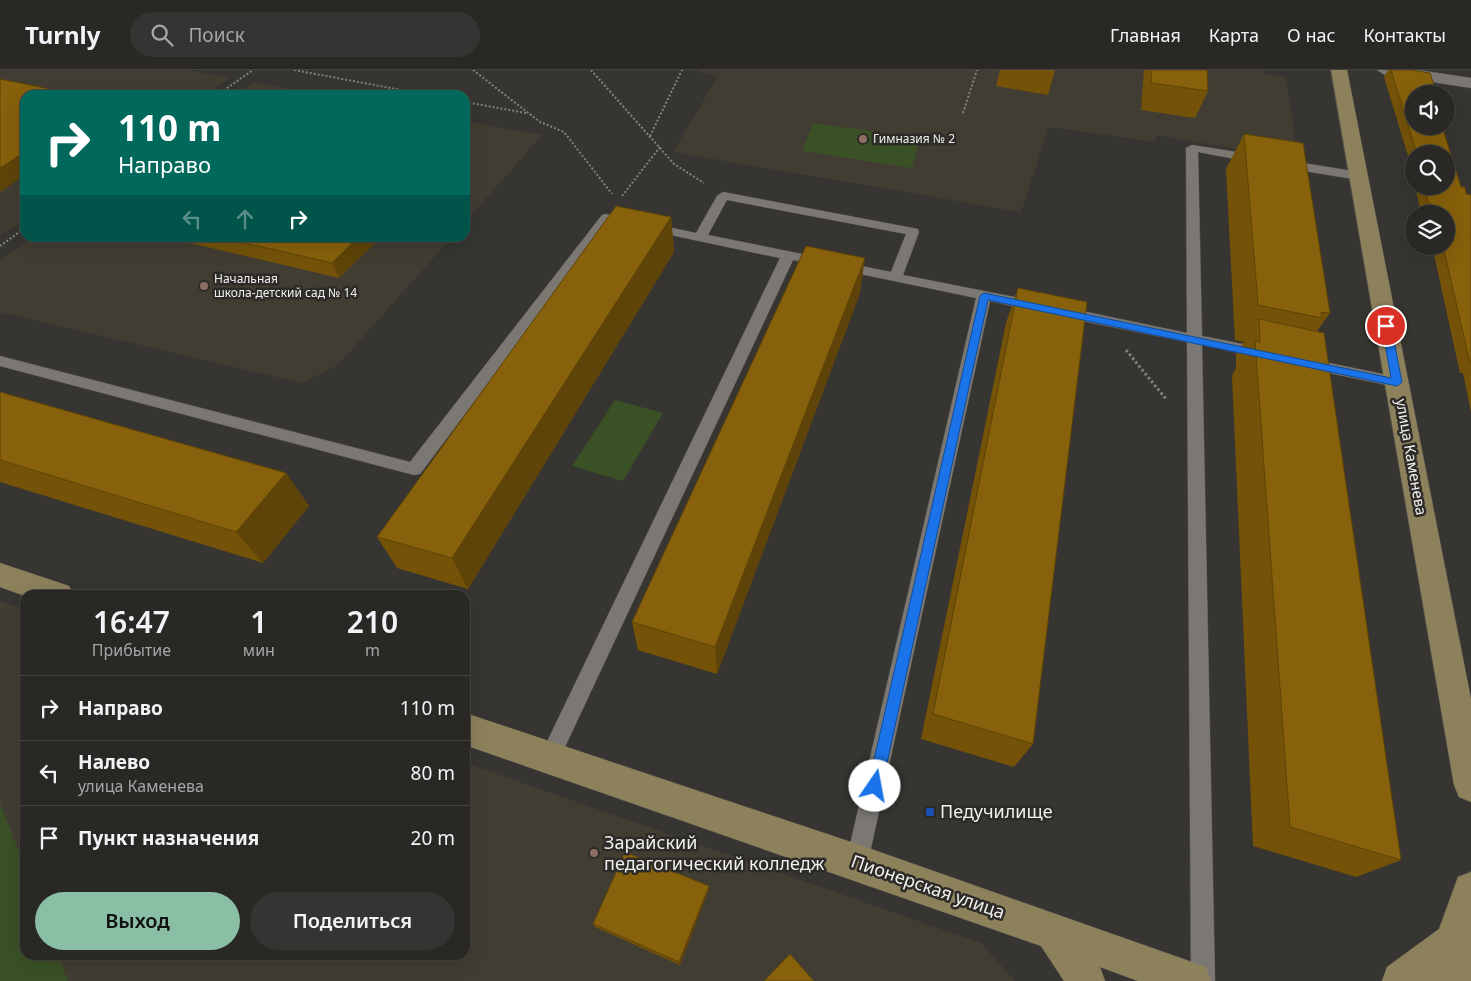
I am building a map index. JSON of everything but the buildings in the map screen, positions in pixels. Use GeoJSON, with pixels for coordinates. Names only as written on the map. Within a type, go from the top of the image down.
{"type":"FeatureCollection","features":[{"type":"Feature","properties":{"kind":"main road","name":"улица Каменева"},"geometry":{"type":"LineString","coordinates":[[1339,70],[1471,784]]}},
{"type":"Feature","properties":{"kind":"main road"},"geometry":{"type":"LineString","coordinates":[[0,575],[44,590]]}},
{"type":"Feature","properties":{"kind":"main road","name":"Пионерская улица"},"geometry":{"type":"LineString","coordinates":[[470,731],[857,862],[1192,981]]}},
{"type":"Feature","properties":{"kind":"main road"},"geometry":{"type":"LineString","coordinates":[[1452,981],[1454,941],[1471,890]]}},
{"type":"Feature","properties":{"kind":"main road"},"geometry":{"type":"LineString","coordinates":[[1054,932],[1086,981]]}},
{"type":"Feature","properties":{"kind":"main road"},"geometry":{"type":"LineString","coordinates":[[1401,981],[1454,941]]}},
{"type":"Feature","properties":{"kind":"street"},"geometry":{"type":"LineString","coordinates":[[1386,70],[1471,83]]}},
{"type":"Feature","properties":{"kind":"lane"},"geometry":{"type":"LineString","coordinates":[[1202,981],[1196,339],[1192,148],[1359,176]]}},
{"type":"Feature","properties":{"kind":"lane"},"geometry":{"type":"LineString","coordinates":[[700,237],[723,196],[912,232],[895,278]]}},
{"type":"Feature","properties":{"kind":"lane"},"geometry":{"type":"LineString","coordinates":[[0,361],[414,469],[606,218],[1272,355]]}},
{"type":"Feature","properties":{"kind":"lane"},"geometry":{"type":"LineString","coordinates":[[550,757],[788,256]]}},
{"type":"Feature","properties":{"kind":"lane"},"geometry":{"type":"LineString","coordinates":[[857,862],[984,296]]}},
{"type":"Feature","properties":{"kind":"lane"},"geometry":{"type":"LineString","coordinates":[[1291,360],[1397,382]]}},
{"type":"Feature","properties":{"kind":"path"},"geometry":{"type":"LineString","coordinates":[[224,90],[253,70]]}},
{"type":"Feature","properties":{"kind":"path"},"geometry":{"type":"LineString","coordinates":[[294,70],[401,90]]}},
{"type":"Feature","properties":{"kind":"path"},"geometry":{"type":"LineString","coordinates":[[473,70],[528,114],[540,122],[564,132],[618,201],[660,147]]}},
{"type":"Feature","properties":{"kind":"path"},"geometry":{"type":"LineString","coordinates":[[591,70],[674,164],[723,196]]}},
{"type":"Feature","properties":{"kind":"path"},"geometry":{"type":"LineString","coordinates":[[650,136],[682,70]]}},
{"type":"Feature","properties":{"kind":"path"},"geometry":{"type":"LineString","coordinates":[[962,113],[976,70]]}},
{"type":"Feature","properties":{"kind":"path"},"geometry":{"type":"LineString","coordinates":[[470,103],[528,114]]}},
{"type":"Feature","properties":{"kind":"path"},"geometry":{"type":"LineString","coordinates":[[0,246],[20,232]]}},
{"type":"Feature","properties":{"kind":"path"},"geometry":{"type":"LineString","coordinates":[[1100,319],[1197,436]]}},
{"type":"Feature","properties":{"kind":"shaded area"},"geometry":{"type":"Polygon","coordinates":[[[0,70],[189,70],[230,78],[212,90],[20,90],[20,222],[0,236],[0,70]]]}},
{"type":"Feature","properties":{"kind":"shaded area","name":"Гимназия № 2"},"geometry":{"type":"Polygon","coordinates":[[[699,70],[1264,70],[1265,74],[1286,77],[1297,154],[1293,159],[1155,135],[1156,142],[1049,127],[1021,212],[673,152],[718,76],[698,72],[699,70]]]}},
{"type":"Feature","properties":{"kind":"shaded area"},"geometry":{"type":"Polygon","coordinates":[[[253,82],[297,90],[241,90],[253,82]]]}},
{"type":"Feature","properties":{"kind":"shaded area"},"geometry":{"type":"Polygon","coordinates":[[[470,122],[542,135],[470,216],[470,122]]]}},
{"type":"Feature","properties":{"kind":"shaded area","name":"Начальная школа-детский сад № 14"},"geometry":{"type":"Polygon","coordinates":[[[26,242],[447,242],[338,365],[302,383],[0,312],[0,260],[26,242]]]}},
{"type":"Feature","properties":{"kind":"shaded area","name":"Зарайский педагогический колледж"},"geometry":{"type":"Polygon","coordinates":[[[0,601],[20,607],[20,960],[470,960],[470,765],[981,943],[1015,981],[0,981],[0,601]]]}},
{"type":"Feature","properties":{"kind":"green space"},"geometry":{"type":"Polygon","coordinates":[[[813,123],[920,138],[912,168],[802,151],[813,123]]]}},
{"type":"Feature","properties":{"kind":"green space"},"geometry":{"type":"Polygon","coordinates":[[[615,400],[663,413],[623,481],[572,466],[615,400]]]}},
{"type":"Feature","properties":{"kind":"green space"},"geometry":{"type":"Polygon","coordinates":[[[0,803],[20,855],[20,960],[60,960],[68,981],[0,981],[0,803]]]}},
{"type":"Feature","properties":{"kind":"place","name":"Гимназия № 2"},"geometry":{"type":"Point","coordinates":[863,139]}},
{"type":"Feature","properties":{"kind":"place","name":"Начальная школа-детский сад № 14"},"geometry":{"type":"Point","coordinates":[204,286]}},
{"type":"Feature","properties":{"kind":"place","name":"Педучилище"},"geometry":{"type":"Point","coordinates":[930,812]}},
{"type":"Feature","properties":{"kind":"place","name":"Зарайский педагогический колледж"},"geometry":{"type":"Point","coordinates":[594,853]}},
{"type":"Feature","properties":{"kind":"route"},"geometry":{"type":"LineString","coordinates":[[875,786],[984,296],[1397,382],[1386,326]]}}]}
